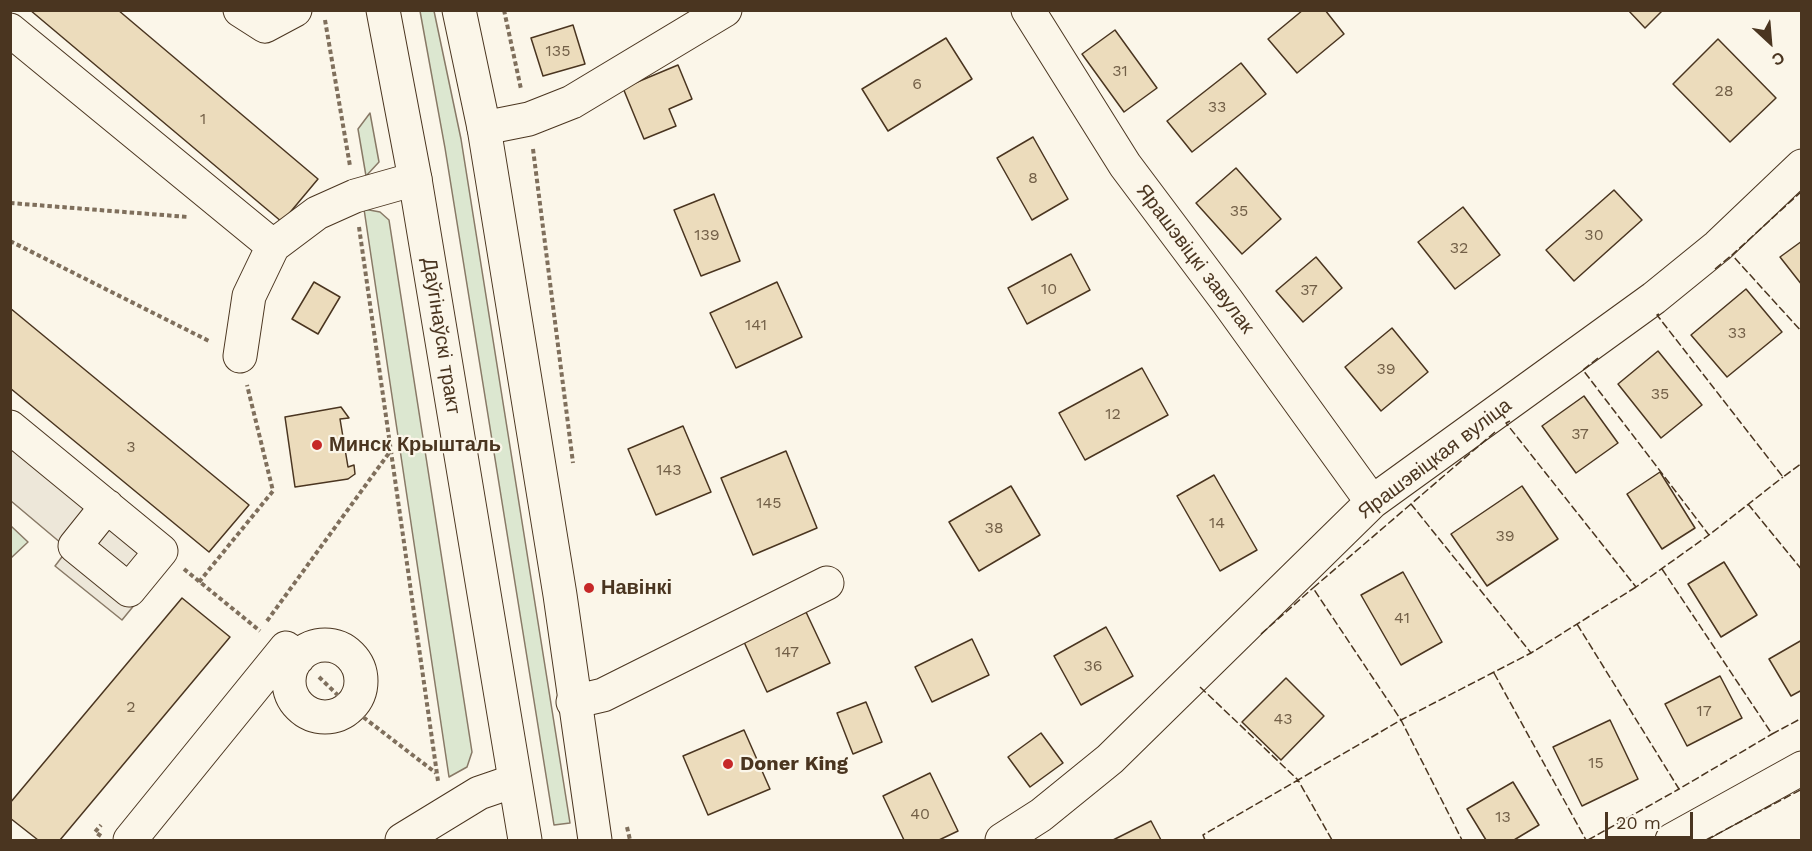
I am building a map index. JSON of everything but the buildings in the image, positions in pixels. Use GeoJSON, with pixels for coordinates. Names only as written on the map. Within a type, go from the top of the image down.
{"type":"FeatureCollection","features":[{"type":"Feature","properties":{"kind":"street"},"geometry":{"type":"LineString","coordinates":[[240,10],[265,26],[295,10]]}},
{"type":"Feature","properties":{"kind":"street","name":"Даўгінаўскі тракт"},"geometry":{"type":"LineString","coordinates":[[383,10],[415,179],[525,840]]}},
{"type":"Feature","properties":{"kind":"street"},"geometry":{"type":"LineString","coordinates":[[459,10],[484,129],[560,595],[573,702],[595,840]]}},
{"type":"Feature","properties":{"kind":"street"},"geometry":{"type":"LineString","coordinates":[[484,129],[529,119],[572,102],[725,10]]}},
{"type":"Feature","properties":{"kind":"street","name":"Ярашэвіцкі завулак"},"geometry":{"type":"LineString","coordinates":[[1028,10],[1125,165],[1372,501]]}},
{"type":"Feature","properties":{"kind":"street"},"geometry":{"type":"LineString","coordinates":[[10,30],[273,246]]}},
{"type":"Feature","properties":{"kind":"street","name":"Ярашэвіцкая вуліца"},"geometry":{"type":"LineString","coordinates":[[1002,840],[1041,815],[1110,759],[1372,501],[1654,298],[1718,246],[1802,166]]}},
{"type":"Feature","properties":{"kind":"street"},"geometry":{"type":"LineString","coordinates":[[240,356],[249,296],[273,246],[317,213],[355,196],[415,179]]}},
{"type":"Feature","properties":{"kind":"street"},"geometry":{"type":"LineString","coordinates":[[10,427],[107,506],[161,551],[129,590],[75,546],[107,506]]}},
{"type":"Feature","properties":{"kind":"street"},"geometry":{"type":"LineString","coordinates":[[573,702],[603,695],[827,583]]}},
{"type":"Feature","properties":{"kind":"street"},"geometry":{"type":"LineString","coordinates":[[318,645],[330,645],[350,654],[361,675],[357,697],[350,707],[328,716],[304,710],[295,702],[288,678],[291,666],[298,658],[307,649],[318,645]]}},
{"type":"Feature","properties":{"kind":"street"},"geometry":{"type":"LineString","coordinates":[[130,840],[286,648],[298,658]]}},
{"type":"Feature","properties":{"kind":"street"},"geometry":{"type":"LineString","coordinates":[[1672,840],[1802,768]]}},
{"type":"Feature","properties":{"kind":"street"},"geometry":{"type":"LineString","coordinates":[[402,840],[479,793],[514,781]]}},
{"type":"Feature","properties":{"kind":"path"},"geometry":{"type":"LineString","coordinates":[[323,10],[355,196],[389,452],[436,774],[445,812]]}},
{"type":"Feature","properties":{"kind":"path"},"geometry":{"type":"LineString","coordinates":[[504,10],[529,119],[574,471]]}},
{"type":"Feature","properties":{"kind":"path"},"geometry":{"type":"LineString","coordinates":[[10,203],[196,218]]}},
{"type":"Feature","properties":{"kind":"path"},"geometry":{"type":"LineString","coordinates":[[10,241],[240,356],[273,491],[199,582]]}},
{"type":"Feature","properties":{"kind":"path"},"geometry":{"type":"LineString","coordinates":[[252,640],[389,452]]}},
{"type":"Feature","properties":{"kind":"path"},"geometry":{"type":"LineString","coordinates":[[161,551],[260,631]]}},
{"type":"Feature","properties":{"kind":"path"},"geometry":{"type":"LineString","coordinates":[[298,658],[350,707],[436,774]]}},
{"type":"Feature","properties":{"kind":"path"},"geometry":{"type":"LineString","coordinates":[[95,832],[103,823]]}},
{"type":"Feature","properties":{"kind":"path"},"geometry":{"type":"LineString","coordinates":[[627,824],[630,840]]}},
{"type":"Feature","properties":{"kind":"green space"},"geometry":{"type":"Polygon","coordinates":[[[420,11],[434,11],[461,139],[570,823],[554,825],[445,148],[420,11]]]}},
{"type":"Feature","properties":{"kind":"green space"},"geometry":{"type":"Polygon","coordinates":[[[370,113],[379,162],[366,176],[358,129],[370,113]]]}},
{"type":"Feature","properties":{"kind":"green space"},"geometry":{"type":"Polygon","coordinates":[[[364,209],[380,212],[389,220],[472,752],[467,767],[449,777],[364,209]]]}},
{"type":"Feature","properties":{"kind":"green space"},"geometry":{"type":"Polygon","coordinates":[[[11,526],[28,542],[11,558],[11,526]]]}},
{"type":"Feature","properties":{"kind":"shaded area"},"geometry":{"type":"Polygon","coordinates":[[[10,416],[177,553],[122,620],[55,566],[68,549],[11,501],[10,416]]]}},
{"type":"Feature","properties":{"kind":"fence"},"geometry":{"type":"LineString","coordinates":[[1802,191],[1732,255],[1802,332]]}},
{"type":"Feature","properties":{"kind":"fence"},"geometry":{"type":"LineString","coordinates":[[1715,269],[1732,255]]}},
{"type":"Feature","properties":{"kind":"fence"},"geometry":{"type":"LineString","coordinates":[[1659,314],[1657,315],[1783,477],[1802,463]]}},
{"type":"Feature","properties":{"kind":"fence"},"geometry":{"type":"LineString","coordinates":[[1598,358],[1583,370],[1709,535],[1783,477]]}},
{"type":"Feature","properties":{"kind":"fence"},"geometry":{"type":"LineString","coordinates":[[1510,421],[1506,423],[1636,587],[1709,535]]}},
{"type":"Feature","properties":{"kind":"fence"},"geometry":{"type":"LineString","coordinates":[[1495,432],[1411,504],[1531,653],[1636,587]]}},
{"type":"Feature","properties":{"kind":"fence"},"geometry":{"type":"LineString","coordinates":[[1411,504],[1313,588],[1401,720],[1531,653]]}},
{"type":"Feature","properties":{"kind":"fence"},"geometry":{"type":"LineString","coordinates":[[1748,504],[1802,570]]}},
{"type":"Feature","properties":{"kind":"fence"},"geometry":{"type":"LineString","coordinates":[[1662,569],[1772,734],[1802,718]]}},
{"type":"Feature","properties":{"kind":"fence"},"geometry":{"type":"LineString","coordinates":[[1261,634],[1313,588]]}},
{"type":"Feature","properties":{"kind":"fence"},"geometry":{"type":"LineString","coordinates":[[1577,624],[1679,789],[1772,734]]}},
{"type":"Feature","properties":{"kind":"fence"},"geometry":{"type":"LineString","coordinates":[[1494,673],[1586,840]]}},
{"type":"Feature","properties":{"kind":"fence"},"geometry":{"type":"LineString","coordinates":[[1200,687],[1298,780],[1401,720],[1462,840]]}},
{"type":"Feature","properties":{"kind":"fence"},"geometry":{"type":"LineString","coordinates":[[1205,840],[1203,835],[1298,780],[1332,840]]}},
{"type":"Feature","properties":{"kind":"fence"},"geometry":{"type":"LineString","coordinates":[[1588,840],[1679,789]]}},
{"type":"Feature","properties":{"kind":"fence"},"geometry":{"type":"LineString","coordinates":[[1706,840],[1802,789]]}},
{"type":"Feature","properties":{"kind":"place","name":"Минск Крышталь"},"geometry":{"type":"Point","coordinates":[317,445]}},
{"type":"Feature","properties":{"kind":"place","name":"Навінкі"},"geometry":{"type":"Point","coordinates":[589,588]}},
{"type":"Feature","properties":{"kind":"place","name":"Doner King"},"geometry":{"type":"Point","coordinates":[728,764]}}]}
